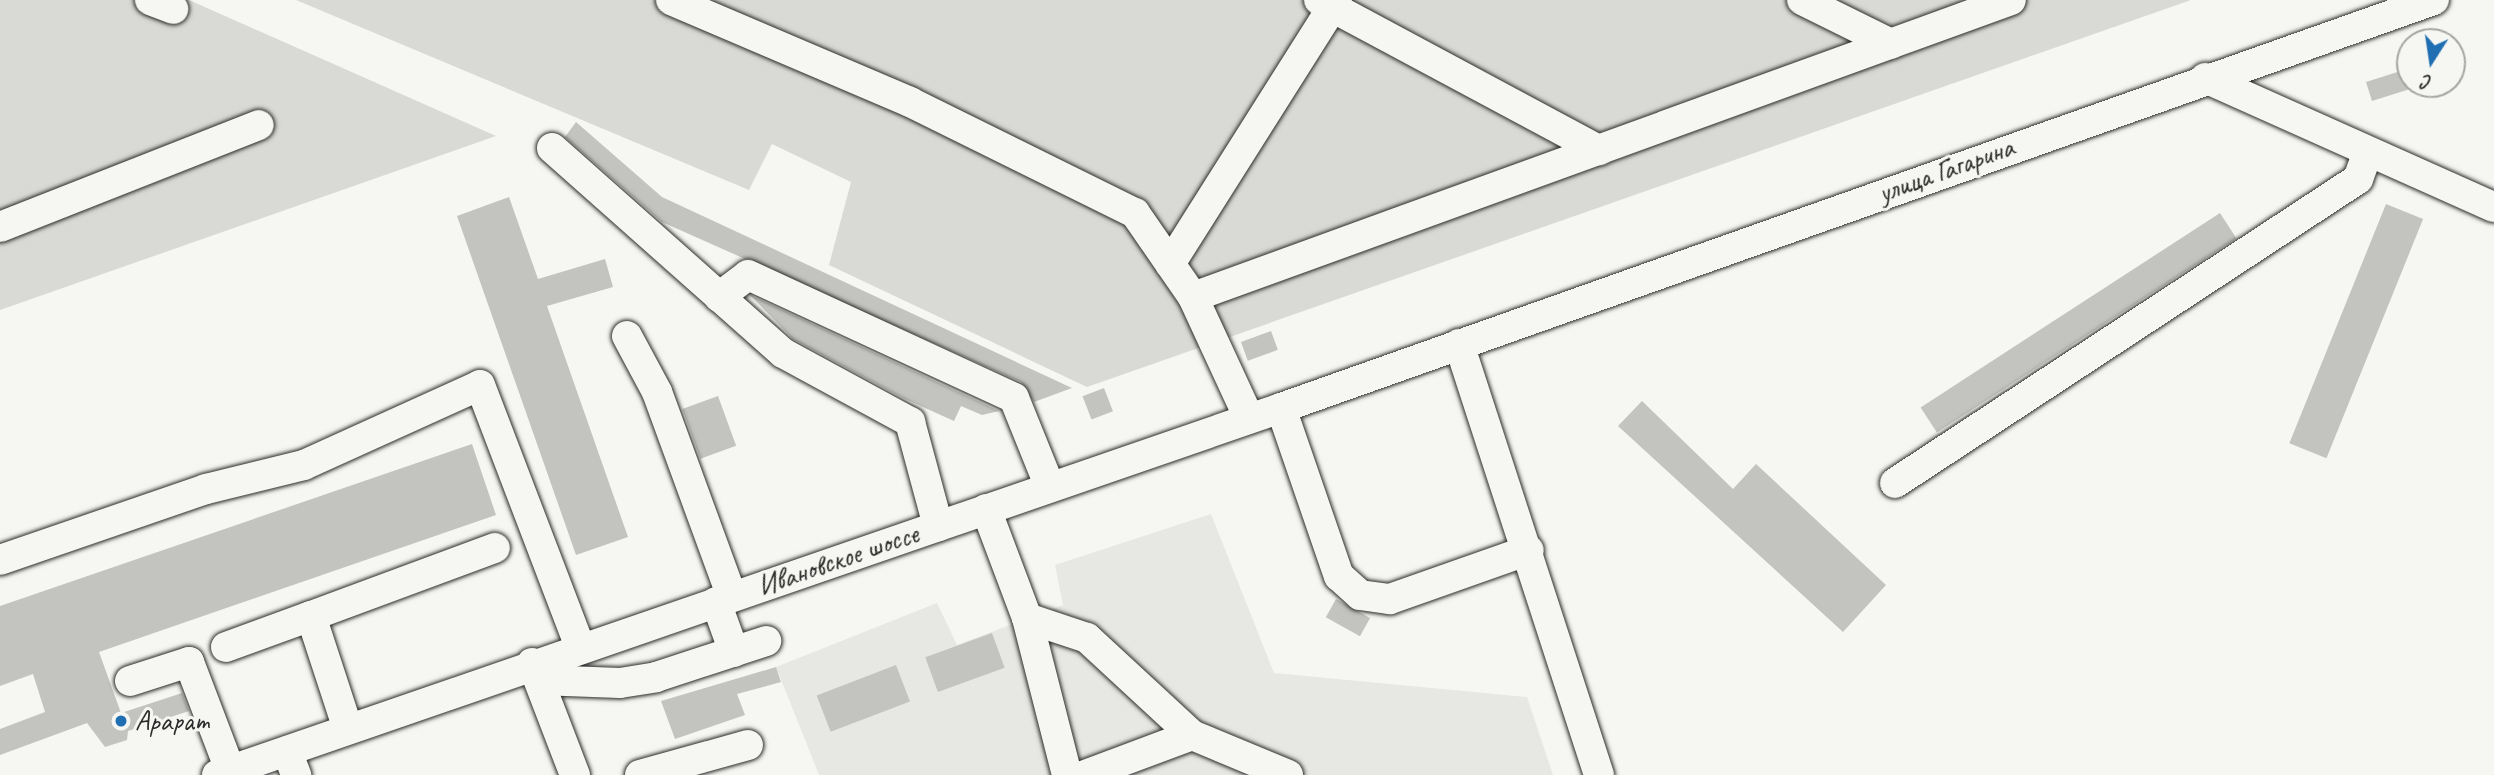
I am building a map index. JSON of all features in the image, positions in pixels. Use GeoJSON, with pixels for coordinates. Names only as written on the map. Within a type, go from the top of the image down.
{"type":"FeatureCollection","features":[{"type":"Feature","properties":{"kind":"street"},"geometry":{"type":"LineString","coordinates":[[671,0],[910,102],[1135,213],[1193,297],[1249,418]]}},
{"type":"Feature","properties":{"kind":"street"},"geometry":{"type":"LineString","coordinates":[[1802,0],[1891,44]]}},
{"type":"Feature","properties":{"kind":"street"},"geometry":{"type":"LineString","coordinates":[[1193,297],[2011,0]]}},
{"type":"Feature","properties":{"kind":"street","name":"улица Гагарина"},"geometry":{"type":"LineString","coordinates":[[1459,344],[2205,78],[2434,0]]}},
{"type":"Feature","properties":{"kind":"street"},"geometry":{"type":"LineString","coordinates":[[1170,264],[1330,2],[1599,150]]}},
{"type":"Feature","properties":{"kind":"street"},"geometry":{"type":"LineString","coordinates":[[2205,78],[2313,123],[2367,154],[2494,207]]}},
{"type":"Feature","properties":{"kind":"street"},"geometry":{"type":"LineString","coordinates":[[0,227],[259,125]]}},
{"type":"Feature","properties":{"kind":"street"},"geometry":{"type":"LineString","coordinates":[[552,148],[783,353],[910,422],[938,526]]}},
{"type":"Feature","properties":{"kind":"street"},"geometry":{"type":"LineString","coordinates":[[1895,483],[2358,179],[2367,154]]}},
{"type":"Feature","properties":{"kind":"street"},"geometry":{"type":"LineString","coordinates":[[719,297],[748,275],[1014,398],[1050,487]]}},
{"type":"Feature","properties":{"kind":"street"},"geometry":{"type":"LineString","coordinates":[[627,336],[657,392],[724,600],[734,652]]}},
{"type":"Feature","properties":{"kind":"street"},"geometry":{"type":"LineString","coordinates":[[1459,344],[1529,550],[1599,775]]}},
{"type":"Feature","properties":{"kind":"street","name":"Ивановское шоссе"},"geometry":{"type":"LineString","coordinates":[[227,774],[292,763],[348,729],[536,671],[580,647],[1281,408],[1459,344]]}},
{"type":"Feature","properties":{"kind":"street"},"geometry":{"type":"LineString","coordinates":[[0,560],[206,489],[304,465],[480,385],[580,647]]}},
{"type":"Feature","properties":{"kind":"street"},"geometry":{"type":"LineString","coordinates":[[1281,408],[1339,576],[1360,595],[1390,599],[1529,550]]}},
{"type":"Feature","properties":{"kind":"street"},"geometry":{"type":"LineString","coordinates":[[986,509],[1027,618],[1067,775]]}},
{"type":"Feature","properties":{"kind":"street"},"geometry":{"type":"LineString","coordinates":[[226,647],[495,548]]}},
{"type":"Feature","properties":{"kind":"street"},"geometry":{"type":"LineString","coordinates":[[311,616],[348,729]]}},
{"type":"Feature","properties":{"kind":"street"},"geometry":{"type":"LineString","coordinates":[[1027,618],[1087,638],[1192,735],[1288,775]]}},
{"type":"Feature","properties":{"kind":"street"},"geometry":{"type":"LineString","coordinates":[[575,775],[536,671],[620,683],[766,641]]}},
{"type":"Feature","properties":{"kind":"street"},"geometry":{"type":"LineString","coordinates":[[130,681],[189,662],[227,774]]}},
{"type":"Feature","properties":{"kind":"street"},"geometry":{"type":"LineString","coordinates":[[1085,775],[1192,735]]}},
{"type":"Feature","properties":{"kind":"street"},"geometry":{"type":"LineString","coordinates":[[640,775],[748,745]]}},
{"type":"Feature","properties":{"kind":"shaded area"},"geometry":{"type":"Polygon","coordinates":[[[0,0],[189,0],[496,136],[0,310],[0,0]]]}},
{"type":"Feature","properties":{"kind":"shaded area"},"geometry":{"type":"Polygon","coordinates":[[[296,0],[2191,0],[1087,387],[829,265],[851,182],[772,144],[749,190],[296,0]]]}},
{"type":"Feature","properties":{"kind":"shaded area"},"geometry":{"type":"Polygon","coordinates":[[[1211,514],[1274,673],[1527,697],[1553,775],[819,775],[776,667],[937,603],[957,645],[1063,605],[1055,565],[1211,514]]]}},
{"type":"Feature","properties":{"kind":"building"},"geometry":{"type":"Polygon","coordinates":[[[2396,72],[2396,93],[2372,101],[2366,82],[2396,72]]]}},
{"type":"Feature","properties":{"kind":"building"},"geometry":{"type":"Polygon","coordinates":[[[576,122],[662,197],[1072,388],[1034,402],[1021,382],[662,222],[565,137],[576,122]]]}},
{"type":"Feature","properties":{"kind":"building"},"geometry":{"type":"Polygon","coordinates":[[[509,197],[538,279],[605,259],[613,287],[547,306],[628,537],[576,555],[457,216],[509,197]]]}},
{"type":"Feature","properties":{"kind":"building"},"geometry":{"type":"Polygon","coordinates":[[[2386,204],[2423,219],[2326,458],[2289,443],[2386,204]]]}},
{"type":"Feature","properties":{"kind":"building"},"geometry":{"type":"Polygon","coordinates":[[[2220,213],[2236,238],[1937,433],[1921,407],[2220,213]]]}},
{"type":"Feature","properties":{"kind":"building"},"geometry":{"type":"Polygon","coordinates":[[[750,295],[999,411],[982,415],[961,406],[954,421],[903,398],[793,339],[750,295]]]}},
{"type":"Feature","properties":{"kind":"building"},"geometry":{"type":"Polygon","coordinates":[[[1271,331],[1278,350],[1248,361],[1241,342],[1271,331]]]}},
{"type":"Feature","properties":{"kind":"building"},"geometry":{"type":"Polygon","coordinates":[[[1104,388],[1113,411],[1091,420],[1083,396],[1104,388]]]}},
{"type":"Feature","properties":{"kind":"building"},"geometry":{"type":"Polygon","coordinates":[[[718,396],[736,446],[700,459],[682,409],[718,396]]]}},
{"type":"Feature","properties":{"kind":"building"},"geometry":{"type":"Polygon","coordinates":[[[1642,401],[1733,489],[1756,464],[1886,585],[1843,632],[1618,426],[1642,401]]]}},
{"type":"Feature","properties":{"kind":"building"},"geometry":{"type":"Polygon","coordinates":[[[472,444],[496,515],[99,652],[121,713],[182,693],[189,711],[128,731],[127,740],[105,747],[87,723],[0,755],[0,729],[45,712],[33,674],[0,686],[0,606],[472,444]]]}},
{"type":"Feature","properties":{"kind":"building"},"geometry":{"type":"Polygon","coordinates":[[[1336,599],[1370,618],[1360,636],[1326,617],[1336,599]]]}},
{"type":"Feature","properties":{"kind":"building"},"geometry":{"type":"Polygon","coordinates":[[[992,633],[1005,668],[938,692],[925,657],[992,633]]]}},
{"type":"Feature","properties":{"kind":"building"},"geometry":{"type":"Polygon","coordinates":[[[896,665],[910,701],[831,732],[817,695],[896,665]]]}},
{"type":"Feature","properties":{"kind":"building"},"geometry":{"type":"Polygon","coordinates":[[[776,667],[781,682],[737,694],[745,715],[675,739],[661,701],[776,667]]]}},
{"type":"Feature","properties":{"kind":"place","name":"Арарат"},"geometry":{"type":"Point","coordinates":[121,721]}}]}
